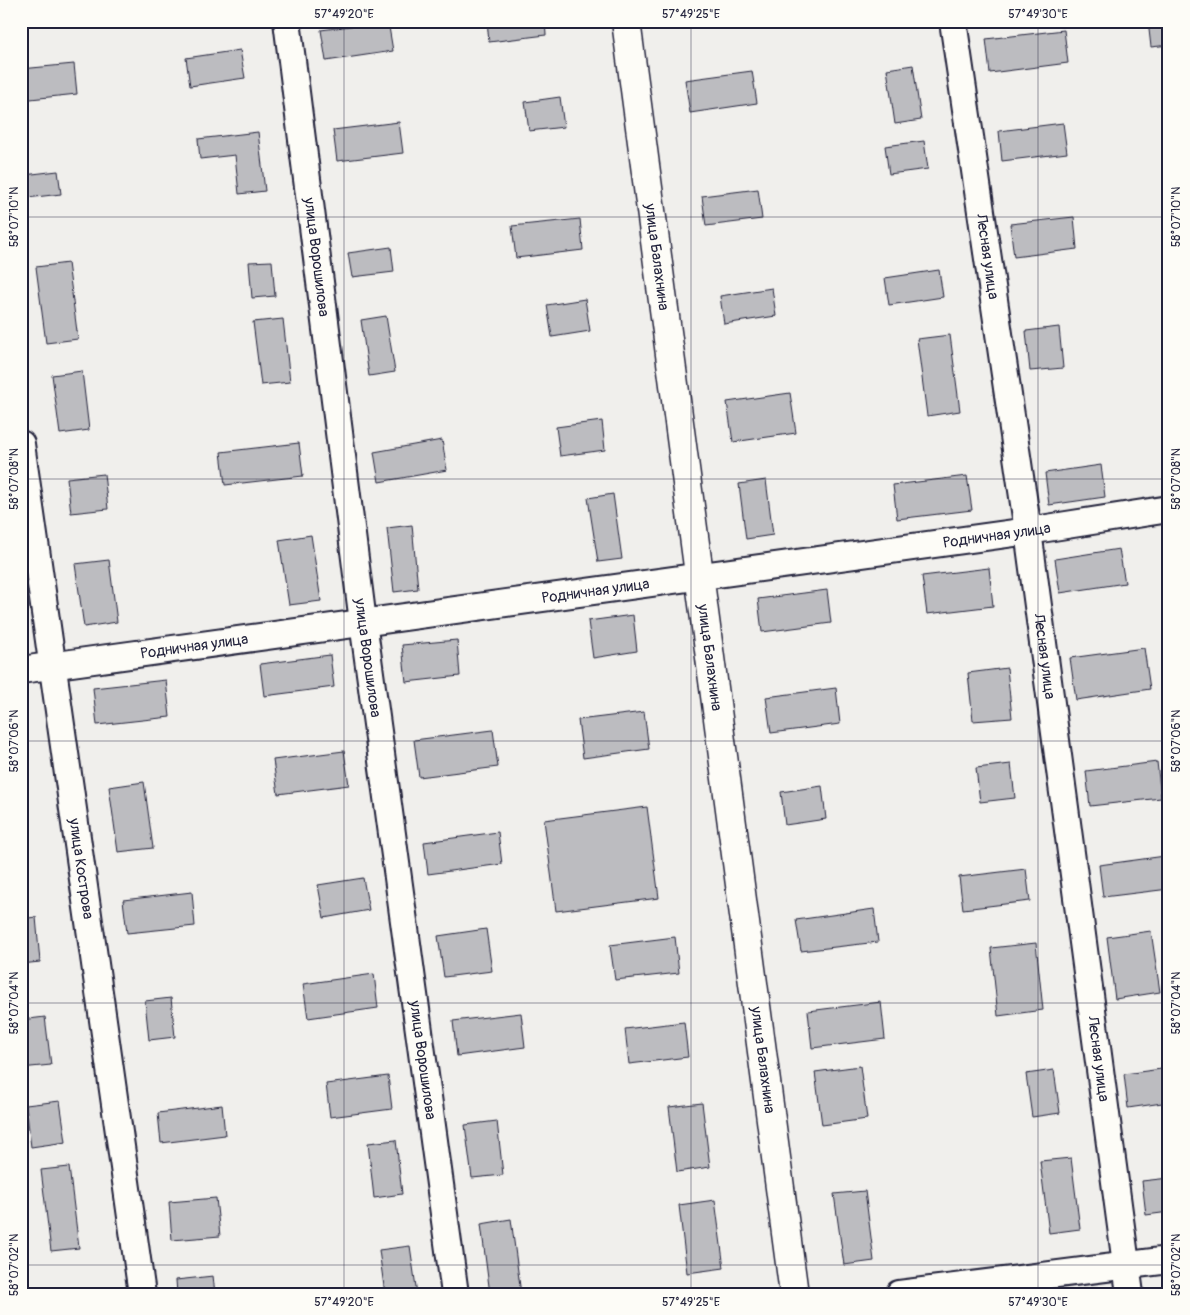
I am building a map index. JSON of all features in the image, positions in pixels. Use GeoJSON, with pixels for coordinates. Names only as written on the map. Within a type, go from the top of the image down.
{"type":"FeatureCollection","features":[{"type":"Feature","properties":{"kind":"street","name":"улица Ворошилова"},"geometry":{"type":"LineString","coordinates":[[287,21],[364,622],[455,1294]]}},
{"type":"Feature","properties":{"kind":"street","name":"улица Балахнина"},"geometry":{"type":"LineString","coordinates":[[626,21],[794,1294]]}},
{"type":"Feature","properties":{"kind":"street","name":"Лесная улица"},"geometry":{"type":"LineString","coordinates":[[953,21],[1028,531],[1130,1294]]}},
{"type":"Feature","properties":{"kind":"street","name":"улица Кострова"},"geometry":{"type":"LineString","coordinates":[[21,444],[142,1294]]}},
{"type":"Feature","properties":{"kind":"street","name":"Родничная улица"},"geometry":{"type":"LineString","coordinates":[[21,670],[1028,531],[1169,509]]}},
{"type":"Feature","properties":{"kind":"street"},"geometry":{"type":"LineString","coordinates":[[899,1294],[1169,1260]]}},
{"type":"Feature","properties":{"kind":"building"},"geometry":{"type":"Polygon","coordinates":[[[388,21],[393,51],[326,61],[321,30],[388,21]]]}},
{"type":"Feature","properties":{"kind":"building"},"geometry":{"type":"Polygon","coordinates":[[[487,21],[545,21],[546,35],[489,42],[487,21]]]}},
{"type":"Feature","properties":{"kind":"building"},"geometry":{"type":"Polygon","coordinates":[[[1148,21],[1169,21],[1169,45],[1151,47],[1148,21]]]}},
{"type":"Feature","properties":{"kind":"building"},"geometry":{"type":"Polygon","coordinates":[[[1064,30],[1068,63],[990,73],[986,39],[1064,30]]]}},
{"type":"Feature","properties":{"kind":"building"},"geometry":{"type":"Polygon","coordinates":[[[240,50],[245,78],[190,86],[186,58],[240,50]]]}},
{"type":"Feature","properties":{"kind":"building"},"geometry":{"type":"Polygon","coordinates":[[[74,64],[77,94],[21,100],[21,69],[74,64]]]}},
{"type":"Feature","properties":{"kind":"building"},"geometry":{"type":"Polygon","coordinates":[[[913,65],[921,120],[895,124],[887,69],[913,65]]]}},
{"type":"Feature","properties":{"kind":"building"},"geometry":{"type":"Polygon","coordinates":[[[752,71],[757,103],[690,113],[685,80],[752,71]]]}},
{"type":"Feature","properties":{"kind":"building"},"geometry":{"type":"Polygon","coordinates":[[[560,97],[564,127],[529,131],[525,102],[560,97]]]}},
{"type":"Feature","properties":{"kind":"building"},"geometry":{"type":"Polygon","coordinates":[[[399,122],[403,153],[337,161],[333,130],[399,122]]]}},
{"type":"Feature","properties":{"kind":"building"},"geometry":{"type":"Polygon","coordinates":[[[1063,123],[1067,153],[1002,161],[999,131],[1063,123]]]}},
{"type":"Feature","properties":{"kind":"building"},"geometry":{"type":"Polygon","coordinates":[[[258,132],[265,191],[239,194],[235,155],[200,159],[198,139],[258,132]]]}},
{"type":"Feature","properties":{"kind":"building"},"geometry":{"type":"Polygon","coordinates":[[[924,141],[928,169],[889,174],[885,146],[924,141]]]}},
{"type":"Feature","properties":{"kind":"building"},"geometry":{"type":"Polygon","coordinates":[[[58,171],[61,194],[27,198],[24,175],[58,171]]]}},
{"type":"Feature","properties":{"kind":"building"},"geometry":{"type":"Polygon","coordinates":[[[758,189],[762,219],[706,226],[702,196],[758,189]]]}},
{"type":"Feature","properties":{"kind":"building"},"geometry":{"type":"Polygon","coordinates":[[[1074,217],[1077,249],[1014,257],[1010,224],[1074,217]]]}},
{"type":"Feature","properties":{"kind":"building"},"geometry":{"type":"Polygon","coordinates":[[[580,219],[583,250],[516,258],[512,226],[580,219]]]}},
{"type":"Feature","properties":{"kind":"building"},"geometry":{"type":"Polygon","coordinates":[[[391,247],[394,272],[352,277],[348,253],[391,247]]]}},
{"type":"Feature","properties":{"kind":"building"},"geometry":{"type":"Polygon","coordinates":[[[272,261],[275,296],[252,298],[249,262],[272,261]]]}},
{"type":"Feature","properties":{"kind":"building"},"geometry":{"type":"Polygon","coordinates":[[[68,263],[78,339],[46,343],[36,267],[68,263]]]}},
{"type":"Feature","properties":{"kind":"building"},"geometry":{"type":"Polygon","coordinates":[[[939,270],[943,297],[889,305],[885,278],[939,270]]]}},
{"type":"Feature","properties":{"kind":"building"},"geometry":{"type":"Polygon","coordinates":[[[772,288],[776,316],[724,324],[720,296],[772,288]]]}},
{"type":"Feature","properties":{"kind":"building"},"geometry":{"type":"Polygon","coordinates":[[[585,299],[590,331],[552,337],[547,305],[585,299]]]}},
{"type":"Feature","properties":{"kind":"building"},"geometry":{"type":"Polygon","coordinates":[[[386,316],[395,372],[369,376],[361,320],[386,316]]]}},
{"type":"Feature","properties":{"kind":"building"},"geometry":{"type":"Polygon","coordinates":[[[283,319],[290,382],[261,385],[253,322],[283,319]]]}},
{"type":"Feature","properties":{"kind":"building"},"geometry":{"type":"Polygon","coordinates":[[[1059,327],[1063,368],[1030,371],[1026,331],[1059,327]]]}},
{"type":"Feature","properties":{"kind":"building"},"geometry":{"type":"Polygon","coordinates":[[[950,335],[960,411],[927,416],[917,339],[950,335]]]}},
{"type":"Feature","properties":{"kind":"building"},"geometry":{"type":"Polygon","coordinates":[[[82,371],[89,430],[60,434],[52,375],[82,371]]]}},
{"type":"Feature","properties":{"kind":"building"},"geometry":{"type":"Polygon","coordinates":[[[790,393],[796,433],[733,442],[727,402],[790,393]]]}},
{"type":"Feature","properties":{"kind":"building"},"geometry":{"type":"Polygon","coordinates":[[[602,421],[605,450],[560,456],[556,427],[602,421]]]}},
{"type":"Feature","properties":{"kind":"building"},"geometry":{"type":"Polygon","coordinates":[[[442,440],[447,470],[379,482],[374,452],[442,440]]]}},
{"type":"Feature","properties":{"kind":"building"},"geometry":{"type":"Polygon","coordinates":[[[299,443],[303,476],[225,485],[221,452],[299,443]]]}},
{"type":"Feature","properties":{"kind":"building"},"geometry":{"type":"Polygon","coordinates":[[[1101,465],[1105,497],[1049,505],[1045,473],[1101,465]]]}},
{"type":"Feature","properties":{"kind":"building"},"geometry":{"type":"Polygon","coordinates":[[[104,474],[108,509],[71,513],[67,478],[104,474]]]}},
{"type":"Feature","properties":{"kind":"building"},"geometry":{"type":"Polygon","coordinates":[[[967,476],[972,510],[897,519],[893,485],[967,476]]]}},
{"type":"Feature","properties":{"kind":"building"},"geometry":{"type":"Polygon","coordinates":[[[766,480],[773,535],[746,539],[739,484],[766,480]]]}},
{"type":"Feature","properties":{"kind":"building"},"geometry":{"type":"Polygon","coordinates":[[[613,494],[622,559],[598,562],[588,498],[613,494]]]}},
{"type":"Feature","properties":{"kind":"building"},"geometry":{"type":"Polygon","coordinates":[[[412,525],[418,589],[394,592],[387,528],[412,525]]]}},
{"type":"Feature","properties":{"kind":"building"},"geometry":{"type":"Polygon","coordinates":[[[311,535],[321,601],[289,605],[279,540],[311,535]]]}},
{"type":"Feature","properties":{"kind":"building"},"geometry":{"type":"Polygon","coordinates":[[[1119,549],[1125,583],[1060,593],[1055,559],[1119,549]]]}},
{"type":"Feature","properties":{"kind":"building"},"geometry":{"type":"Polygon","coordinates":[[[109,560],[117,622],[84,627],[75,564],[109,560]]]}},
{"type":"Feature","properties":{"kind":"building"},"geometry":{"type":"Polygon","coordinates":[[[989,568],[993,606],[927,614],[922,576],[989,568]]]}},
{"type":"Feature","properties":{"kind":"building"},"geometry":{"type":"Polygon","coordinates":[[[827,590],[831,623],[762,632],[758,599],[827,590]]]}},
{"type":"Feature","properties":{"kind":"building"},"geometry":{"type":"Polygon","coordinates":[[[633,615],[637,651],[593,658],[588,621],[633,615]]]}},
{"type":"Feature","properties":{"kind":"building"},"geometry":{"type":"Polygon","coordinates":[[[457,640],[460,676],[406,682],[402,645],[457,640]]]}},
{"type":"Feature","properties":{"kind":"building"},"geometry":{"type":"Polygon","coordinates":[[[1144,648],[1150,689],[1076,700],[1070,658],[1144,648]]]}},
{"type":"Feature","properties":{"kind":"building"},"geometry":{"type":"Polygon","coordinates":[[[330,655],[334,687],[264,696],[260,664],[330,655]]]}},
{"type":"Feature","properties":{"kind":"building"},"geometry":{"type":"Polygon","coordinates":[[[1007,668],[1012,718],[973,721],[968,673],[1007,668]]]}},
{"type":"Feature","properties":{"kind":"building"},"geometry":{"type":"Polygon","coordinates":[[[166,680],[170,717],[97,725],[93,688],[166,680]]]}},
{"type":"Feature","properties":{"kind":"building"},"geometry":{"type":"Polygon","coordinates":[[[836,688],[840,724],[771,733],[766,697],[836,688]]]}},
{"type":"Feature","properties":{"kind":"building"},"geometry":{"type":"Polygon","coordinates":[[[644,712],[649,749],[583,758],[578,720],[644,712]]]}},
{"type":"Feature","properties":{"kind":"building"},"geometry":{"type":"Polygon","coordinates":[[[493,730],[498,767],[419,777],[414,740],[493,730]]]}},
{"type":"Feature","properties":{"kind":"building"},"geometry":{"type":"Polygon","coordinates":[[[344,751],[349,785],[278,794],[273,760],[344,751]]]}},
{"type":"Feature","properties":{"kind":"building"},"geometry":{"type":"Polygon","coordinates":[[[1157,762],[1161,798],[1090,806],[1086,771],[1157,762]]]}},
{"type":"Feature","properties":{"kind":"building"},"geometry":{"type":"Polygon","coordinates":[[[1011,764],[1015,798],[980,802],[976,768],[1011,764]]]}},
{"type":"Feature","properties":{"kind":"building"},"geometry":{"type":"Polygon","coordinates":[[[144,782],[153,848],[118,852],[109,787],[144,782]]]}},
{"type":"Feature","properties":{"kind":"building"},"geometry":{"type":"Polygon","coordinates":[[[822,786],[826,819],[785,825],[781,792],[822,786]]]}},
{"type":"Feature","properties":{"kind":"building"},"geometry":{"type":"Polygon","coordinates":[[[647,807],[659,898],[556,911],[544,820],[647,807]]]}},
{"type":"Feature","properties":{"kind":"building"},"geometry":{"type":"Polygon","coordinates":[[[21,808],[28,863],[21,864],[21,808]]]}},
{"type":"Feature","properties":{"kind":"building"},"geometry":{"type":"Polygon","coordinates":[[[498,832],[502,864],[428,874],[424,842],[498,832]]]}},
{"type":"Feature","properties":{"kind":"building"},"geometry":{"type":"Polygon","coordinates":[[[1165,856],[1169,889],[1103,897],[1099,865],[1165,856]]]}},
{"type":"Feature","properties":{"kind":"building"},"geometry":{"type":"Polygon","coordinates":[[[1026,869],[1030,901],[963,909],[959,877],[1026,869]]]}},
{"type":"Feature","properties":{"kind":"building"},"geometry":{"type":"Polygon","coordinates":[[[363,878],[369,910],[324,918],[318,885],[363,878]]]}},
{"type":"Feature","properties":{"kind":"building"},"geometry":{"type":"Polygon","coordinates":[[[192,892],[195,926],[127,933],[123,900],[192,892]]]}},
{"type":"Feature","properties":{"kind":"building"},"geometry":{"type":"Polygon","coordinates":[[[874,909],[878,942],[801,951],[796,920],[874,909]]]}},
{"type":"Feature","properties":{"kind":"building"},"geometry":{"type":"Polygon","coordinates":[[[36,917],[40,962],[21,964],[21,919],[36,917]]]}},
{"type":"Feature","properties":{"kind":"building"},"geometry":{"type":"Polygon","coordinates":[[[486,929],[492,971],[444,977],[438,936],[486,929]]]}},
{"type":"Feature","properties":{"kind":"building"},"geometry":{"type":"Polygon","coordinates":[[[1151,931],[1160,992],[1115,999],[1107,937],[1151,931]]]}},
{"type":"Feature","properties":{"kind":"building"},"geometry":{"type":"Polygon","coordinates":[[[675,937],[679,973],[615,980],[610,945],[675,937]]]}},
{"type":"Feature","properties":{"kind":"building"},"geometry":{"type":"Polygon","coordinates":[[[1036,943],[1043,1010],[998,1016],[991,948],[1036,943]]]}},
{"type":"Feature","properties":{"kind":"building"},"geometry":{"type":"Polygon","coordinates":[[[374,974],[378,1008],[308,1018],[303,984],[374,974]]]}},
{"type":"Feature","properties":{"kind":"building"},"geometry":{"type":"Polygon","coordinates":[[[171,998],[175,1037],[149,1040],[145,1001],[171,998]]]}},
{"type":"Feature","properties":{"kind":"building"},"geometry":{"type":"Polygon","coordinates":[[[881,1002],[885,1039],[812,1048],[808,1011],[881,1002]]]}},
{"type":"Feature","properties":{"kind":"building"},"geometry":{"type":"Polygon","coordinates":[[[521,1013],[525,1047],[457,1056],[453,1021],[521,1013]]]}},
{"type":"Feature","properties":{"kind":"building"},"geometry":{"type":"Polygon","coordinates":[[[45,1017],[51,1065],[21,1068],[21,1020],[45,1017]]]}},
{"type":"Feature","properties":{"kind":"building"},"geometry":{"type":"Polygon","coordinates":[[[684,1022],[688,1057],[629,1064],[625,1029],[684,1022]]]}},
{"type":"Feature","properties":{"kind":"building"},"geometry":{"type":"Polygon","coordinates":[[[860,1066],[867,1119],[822,1125],[815,1072],[860,1066]]]}},
{"type":"Feature","properties":{"kind":"building"},"geometry":{"type":"Polygon","coordinates":[[[1169,1068],[1169,1102],[1128,1108],[1124,1074],[1169,1068]]]}},
{"type":"Feature","properties":{"kind":"building"},"geometry":{"type":"Polygon","coordinates":[[[1054,1070],[1060,1113],[1032,1117],[1026,1074],[1054,1070]]]}},
{"type":"Feature","properties":{"kind":"building"},"geometry":{"type":"Polygon","coordinates":[[[388,1076],[392,1109],[330,1117],[326,1084],[388,1076]]]}},
{"type":"Feature","properties":{"kind":"building"},"geometry":{"type":"Polygon","coordinates":[[[60,1101],[66,1142],[31,1147],[26,1105],[60,1101]]]}},
{"type":"Feature","properties":{"kind":"building"},"geometry":{"type":"Polygon","coordinates":[[[702,1103],[710,1167],[677,1172],[669,1107],[702,1103]]]}},
{"type":"Feature","properties":{"kind":"building"},"geometry":{"type":"Polygon","coordinates":[[[222,1105],[225,1135],[161,1143],[158,1113],[222,1105]]]}},
{"type":"Feature","properties":{"kind":"building"},"geometry":{"type":"Polygon","coordinates":[[[497,1121],[503,1175],[472,1178],[465,1125],[497,1121]]]}},
{"type":"Feature","properties":{"kind":"building"},"geometry":{"type":"Polygon","coordinates":[[[396,1140],[402,1194],[374,1198],[368,1143],[396,1140]]]}},
{"type":"Feature","properties":{"kind":"building"},"geometry":{"type":"Polygon","coordinates":[[[1071,1158],[1080,1229],[1049,1233],[1040,1161],[1071,1158]]]}},
{"type":"Feature","properties":{"kind":"building"},"geometry":{"type":"Polygon","coordinates":[[[69,1167],[79,1248],[51,1251],[41,1170],[69,1167]]]}},
{"type":"Feature","properties":{"kind":"building"},"geometry":{"type":"Polygon","coordinates":[[[1169,1178],[1169,1212],[1146,1215],[1142,1181],[1169,1178]]]}},
{"type":"Feature","properties":{"kind":"building"},"geometry":{"type":"Polygon","coordinates":[[[865,1191],[874,1261],[844,1265],[834,1194],[865,1191]]]}},
{"type":"Feature","properties":{"kind":"building"},"geometry":{"type":"Polygon","coordinates":[[[216,1198],[220,1236],[172,1240],[169,1202],[216,1198]]]}},
{"type":"Feature","properties":{"kind":"building"},"geometry":{"type":"Polygon","coordinates":[[[715,1200],[724,1268],[687,1273],[679,1205],[715,1200]]]}},
{"type":"Feature","properties":{"kind":"building"},"geometry":{"type":"Polygon","coordinates":[[[511,1219],[521,1294],[490,1294],[481,1224],[511,1219]]]}},
{"type":"Feature","properties":{"kind":"building"},"geometry":{"type":"Polygon","coordinates":[[[410,1246],[417,1294],[385,1294],[379,1250],[410,1246]]]}},
{"type":"Feature","properties":{"kind":"building"},"geometry":{"type":"Polygon","coordinates":[[[213,1276],[215,1294],[177,1294],[176,1280],[213,1276]]]}},
{"type":"Feature","properties":{"kind":"building"},"geometry":{"type":"Polygon","coordinates":[[[1169,1283],[1169,1294],[1164,1294],[1163,1284],[1169,1283]]]}}]}
